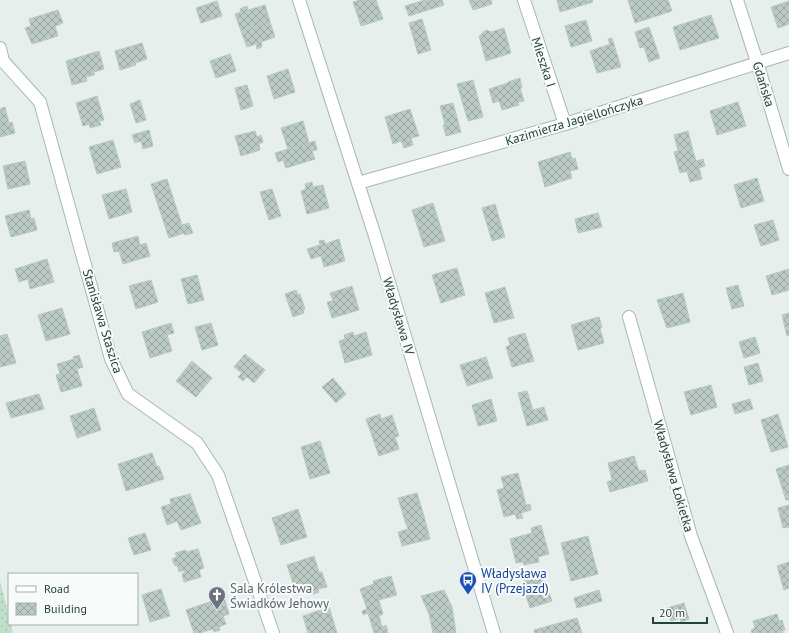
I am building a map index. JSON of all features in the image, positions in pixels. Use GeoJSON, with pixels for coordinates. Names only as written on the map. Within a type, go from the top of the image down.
{"type":"FeatureCollection","features":[{"type":"Feature","properties":{"kind":"street","name":"Władysława IV"},"geometry":{"type":"LineString","coordinates":[[299,0],[378,243],[494,633]]}},
{"type":"Feature","properties":{"kind":"street","name":"Mieszka I"},"geometry":{"type":"LineString","coordinates":[[524,0],[565,124]]}},
{"type":"Feature","properties":{"kind":"street","name":"Gdańska"},"geometry":{"type":"LineString","coordinates":[[737,0],[789,169]]}},
{"type":"Feature","properties":{"kind":"street","name":"Stanisława Staszica"},"geometry":{"type":"LineString","coordinates":[[0,48],[3,61],[40,102],[112,359],[124,387],[128,394],[197,443],[218,474],[273,633]]}},
{"type":"Feature","properties":{"kind":"street","name":"Kazimierza Jagiellończyka"},"geometry":{"type":"LineString","coordinates":[[358,183],[565,124],[789,53]]}},
{"type":"Feature","properties":{"kind":"street","name":"Władysława Łokietka"},"geometry":{"type":"LineString","coordinates":[[629,317],[691,536],[727,633]]}},
{"type":"Feature","properties":{"kind":"green space"},"geometry":{"type":"Polygon","coordinates":[[[0,581],[8,612],[8,625],[11,625],[13,633],[0,633],[0,581]]]}},
{"type":"Feature","properties":{"kind":"building"},"geometry":{"type":"Polygon","coordinates":[[[360,0],[376,0],[383,19],[361,26],[353,2],[360,0]]]}},
{"type":"Feature","properties":{"kind":"building"},"geometry":{"type":"Polygon","coordinates":[[[425,0],[428,10],[409,16],[405,6],[425,0]]]}},
{"type":"Feature","properties":{"kind":"building"},"geometry":{"type":"Polygon","coordinates":[[[425,0],[442,0],[444,5],[428,10],[425,0]]]}},
{"type":"Feature","properties":{"kind":"building"},"geometry":{"type":"Polygon","coordinates":[[[469,0],[491,0],[492,4],[473,10],[469,0]]]}},
{"type":"Feature","properties":{"kind":"building"},"geometry":{"type":"Polygon","coordinates":[[[557,0],[592,0],[593,2],[560,12],[557,0]]]}},
{"type":"Feature","properties":{"kind":"building"},"geometry":{"type":"Polygon","coordinates":[[[628,0],[668,0],[672,11],[635,23],[628,0]]]}},
{"type":"Feature","properties":{"kind":"building"},"geometry":{"type":"Polygon","coordinates":[[[217,1],[222,16],[201,23],[196,8],[217,1]]]}},
{"type":"Feature","properties":{"kind":"building"},"geometry":{"type":"Polygon","coordinates":[[[789,1],[789,24],[778,28],[771,7],[789,1]]]}},
{"type":"Feature","properties":{"kind":"building"},"geometry":{"type":"Polygon","coordinates":[[[265,5],[270,22],[241,31],[235,14],[241,12],[240,9],[247,6],[248,10],[265,5]]]}},
{"type":"Feature","properties":{"kind":"building"},"geometry":{"type":"Polygon","coordinates":[[[58,10],[63,23],[55,26],[58,36],[32,44],[25,28],[31,26],[29,19],[58,10]]]}},
{"type":"Feature","properties":{"kind":"building"},"geometry":{"type":"Polygon","coordinates":[[[711,15],[719,38],[680,50],[673,27],[711,15]]]}},
{"type":"Feature","properties":{"kind":"building"},"geometry":{"type":"Polygon","coordinates":[[[422,19],[431,50],[418,54],[409,23],[422,19]]]}},
{"type":"Feature","properties":{"kind":"building"},"geometry":{"type":"Polygon","coordinates":[[[586,20],[592,41],[571,47],[565,26],[586,20]]]}},
{"type":"Feature","properties":{"kind":"building"},"geometry":{"type":"Polygon","coordinates":[[[270,22],[275,37],[261,42],[262,47],[257,49],[256,44],[247,47],[241,31],[270,22]]]}},
{"type":"Feature","properties":{"kind":"building"},"geometry":{"type":"Polygon","coordinates":[[[649,27],[660,58],[649,62],[644,47],[640,48],[635,32],[649,27]]]}},
{"type":"Feature","properties":{"kind":"building"},"geometry":{"type":"Polygon","coordinates":[[[504,28],[511,53],[486,61],[479,36],[487,30],[491,32],[504,28]]]}},
{"type":"Feature","properties":{"kind":"building"},"geometry":{"type":"Polygon","coordinates":[[[612,38],[621,67],[597,73],[590,51],[610,44],[608,39],[612,38]]]}},
{"type":"Feature","properties":{"kind":"building"},"geometry":{"type":"Polygon","coordinates":[[[142,43],[147,59],[135,63],[136,65],[120,70],[115,51],[142,43]]]}},
{"type":"Feature","properties":{"kind":"building"},"geometry":{"type":"Polygon","coordinates":[[[99,51],[104,69],[94,72],[94,75],[86,77],[87,81],[72,85],[66,61],[99,51]]]}},
{"type":"Feature","properties":{"kind":"building"},"geometry":{"type":"Polygon","coordinates":[[[230,54],[236,71],[216,78],[210,61],[230,54]]]}},
{"type":"Feature","properties":{"kind":"building"},"geometry":{"type":"Polygon","coordinates":[[[288,69],[295,92],[274,99],[267,76],[288,69]]]}},
{"type":"Feature","properties":{"kind":"building"},"geometry":{"type":"Polygon","coordinates":[[[520,78],[522,88],[520,88],[524,101],[518,102],[519,105],[502,110],[499,101],[493,103],[489,89],[520,78]]]}},
{"type":"Feature","properties":{"kind":"building"},"geometry":{"type":"Polygon","coordinates":[[[473,80],[483,117],[468,121],[457,84],[473,80]]]}},
{"type":"Feature","properties":{"kind":"building"},"geometry":{"type":"Polygon","coordinates":[[[247,85],[253,106],[241,110],[235,88],[247,85]]]}},
{"type":"Feature","properties":{"kind":"building"},"geometry":{"type":"Polygon","coordinates":[[[97,96],[104,120],[99,121],[101,125],[90,128],[89,124],[83,126],[76,103],[97,96]]]}},
{"type":"Feature","properties":{"kind":"building"},"geometry":{"type":"Polygon","coordinates":[[[140,100],[146,120],[136,123],[130,104],[140,100]]]}},
{"type":"Feature","properties":{"kind":"building"},"geometry":{"type":"Polygon","coordinates":[[[738,102],[746,126],[717,135],[710,111],[738,102]]]}},
{"type":"Feature","properties":{"kind":"building"},"geometry":{"type":"Polygon","coordinates":[[[453,103],[461,132],[446,136],[443,125],[445,124],[440,106],[453,103]]]}},
{"type":"Feature","properties":{"kind":"building"},"geometry":{"type":"Polygon","coordinates":[[[5,107],[9,123],[12,122],[15,133],[0,137],[0,109],[5,107]]]}},
{"type":"Feature","properties":{"kind":"building"},"geometry":{"type":"Polygon","coordinates":[[[410,109],[419,136],[411,138],[413,145],[404,148],[401,141],[393,144],[385,117],[410,109]]]}},
{"type":"Feature","properties":{"kind":"building"},"geometry":{"type":"Polygon","coordinates":[[[303,121],[309,143],[288,149],[281,128],[303,121]]]}},
{"type":"Feature","properties":{"kind":"building"},"geometry":{"type":"Polygon","coordinates":[[[149,130],[153,146],[143,149],[141,141],[135,143],[132,135],[149,130]]]}},
{"type":"Feature","properties":{"kind":"building"},"geometry":{"type":"Polygon","coordinates":[[[255,131],[257,137],[261,135],[263,142],[259,144],[260,150],[241,156],[235,136],[255,131]]]}},
{"type":"Feature","properties":{"kind":"building"},"geometry":{"type":"Polygon","coordinates":[[[688,131],[692,147],[678,151],[674,135],[688,131]]]}},
{"type":"Feature","properties":{"kind":"building"},"geometry":{"type":"Polygon","coordinates":[[[113,140],[121,167],[97,174],[89,147],[113,140]]]}},
{"type":"Feature","properties":{"kind":"building"},"geometry":{"type":"Polygon","coordinates":[[[315,141],[317,150],[312,151],[315,159],[286,168],[283,160],[278,162],[275,153],[315,141]]]}},
{"type":"Feature","properties":{"kind":"building"},"geometry":{"type":"Polygon","coordinates":[[[692,147],[696,161],[703,159],[705,166],[699,168],[702,179],[690,182],[687,171],[680,173],[674,152],[692,147]]]}},
{"type":"Feature","properties":{"kind":"building"},"geometry":{"type":"Polygon","coordinates":[[[570,152],[572,159],[575,158],[578,169],[570,171],[572,178],[545,187],[538,162],[570,152]]]}},
{"type":"Feature","properties":{"kind":"building"},"geometry":{"type":"Polygon","coordinates":[[[25,161],[30,184],[8,189],[3,166],[25,161]]]}},
{"type":"Feature","properties":{"kind":"building"},"geometry":{"type":"Polygon","coordinates":[[[757,178],[764,201],[741,208],[734,185],[757,178]]]}},
{"type":"Feature","properties":{"kind":"building"},"geometry":{"type":"Polygon","coordinates":[[[167,179],[182,225],[189,223],[193,233],[185,235],[184,233],[169,238],[151,184],[167,179]]]}},
{"type":"Feature","properties":{"kind":"building"},"geometry":{"type":"Polygon","coordinates":[[[312,182],[313,187],[323,185],[329,208],[307,214],[301,191],[306,189],[305,184],[312,182]]]}},
{"type":"Feature","properties":{"kind":"building"},"geometry":{"type":"Polygon","coordinates":[[[126,189],[132,212],[109,219],[102,195],[126,189]]]}},
{"type":"Feature","properties":{"kind":"building"},"geometry":{"type":"Polygon","coordinates":[[[272,189],[281,216],[269,220],[260,192],[272,189]]]}},
{"type":"Feature","properties":{"kind":"building"},"geometry":{"type":"Polygon","coordinates":[[[433,203],[445,241],[424,247],[412,210],[433,203]]]}},
{"type":"Feature","properties":{"kind":"building"},"geometry":{"type":"Polygon","coordinates":[[[495,204],[505,237],[492,241],[482,208],[495,204]]]}},
{"type":"Feature","properties":{"kind":"building"},"geometry":{"type":"Polygon","coordinates":[[[29,210],[31,219],[34,218],[37,230],[11,237],[5,216],[29,210]]]}},
{"type":"Feature","properties":{"kind":"building"},"geometry":{"type":"Polygon","coordinates":[[[598,213],[602,227],[578,233],[575,219],[598,213]]]}},
{"type":"Feature","properties":{"kind":"building"},"geometry":{"type":"Polygon","coordinates":[[[773,220],[779,240],[761,246],[754,225],[773,220]]]}},
{"type":"Feature","properties":{"kind":"building"},"geometry":{"type":"Polygon","coordinates":[[[138,236],[140,245],[146,243],[150,256],[123,264],[119,251],[114,252],[112,243],[138,236]]]}},
{"type":"Feature","properties":{"kind":"building"},"geometry":{"type":"Polygon","coordinates":[[[339,239],[345,261],[324,267],[321,256],[311,259],[307,249],[320,245],[319,241],[324,240],[325,244],[339,239]]]}},
{"type":"Feature","properties":{"kind":"building"},"geometry":{"type":"Polygon","coordinates":[[[47,259],[54,282],[30,289],[28,279],[19,282],[15,269],[47,259]]]}},
{"type":"Feature","properties":{"kind":"building"},"geometry":{"type":"Polygon","coordinates":[[[457,268],[465,295],[441,303],[432,275],[457,268]]]}},
{"type":"Feature","properties":{"kind":"building"},"geometry":{"type":"Polygon","coordinates":[[[789,269],[789,290],[772,295],[766,276],[789,269]]]}},
{"type":"Feature","properties":{"kind":"building"},"geometry":{"type":"Polygon","coordinates":[[[197,275],[204,300],[188,304],[181,279],[197,275]]]}},
{"type":"Feature","properties":{"kind":"building"},"geometry":{"type":"Polygon","coordinates":[[[151,280],[158,302],[136,309],[129,286],[151,280]]]}},
{"type":"Feature","properties":{"kind":"building"},"geometry":{"type":"Polygon","coordinates":[[[738,285],[744,306],[732,309],[726,288],[738,285]]]}},
{"type":"Feature","properties":{"kind":"building"},"geometry":{"type":"Polygon","coordinates":[[[352,286],[359,310],[332,318],[327,302],[333,301],[330,293],[352,286]]]}},
{"type":"Feature","properties":{"kind":"building"},"geometry":{"type":"Polygon","coordinates":[[[505,287],[514,318],[494,323],[485,293],[505,287]]]}},
{"type":"Feature","properties":{"kind":"building"},"geometry":{"type":"Polygon","coordinates":[[[296,290],[298,295],[300,294],[305,309],[303,310],[304,313],[293,317],[285,294],[296,290]]]}},
{"type":"Feature","properties":{"kind":"building"},"geometry":{"type":"Polygon","coordinates":[[[683,293],[690,322],[667,328],[657,300],[683,293]]]}},
{"type":"Feature","properties":{"kind":"building"},"geometry":{"type":"Polygon","coordinates":[[[62,308],[70,334],[46,341],[38,315],[62,308]]]}},
{"type":"Feature","properties":{"kind":"building"},"geometry":{"type":"Polygon","coordinates":[[[789,313],[789,335],[787,336],[782,315],[789,313]]]}},
{"type":"Feature","properties":{"kind":"building"},"geometry":{"type":"Polygon","coordinates":[[[599,317],[604,343],[578,350],[571,325],[599,317]]]}},
{"type":"Feature","properties":{"kind":"building"},"geometry":{"type":"Polygon","coordinates":[[[171,323],[174,333],[167,335],[172,351],[150,358],[142,332],[171,323]]]}},
{"type":"Feature","properties":{"kind":"building"},"geometry":{"type":"Polygon","coordinates":[[[211,323],[218,345],[202,350],[195,327],[211,323]]]}},
{"type":"Feature","properties":{"kind":"building"},"geometry":{"type":"Polygon","coordinates":[[[353,332],[354,336],[366,332],[372,355],[345,363],[339,341],[345,339],[344,335],[353,332]]]}},
{"type":"Feature","properties":{"kind":"building"},"geometry":{"type":"Polygon","coordinates":[[[525,333],[534,361],[512,367],[506,347],[510,345],[508,338],[525,333]]]}},
{"type":"Feature","properties":{"kind":"building"},"geometry":{"type":"Polygon","coordinates":[[[7,334],[16,363],[0,367],[0,336],[7,334]]]}},
{"type":"Feature","properties":{"kind":"building"},"geometry":{"type":"Polygon","coordinates":[[[755,337],[760,353],[744,358],[739,342],[755,337]]]}},
{"type":"Feature","properties":{"kind":"building"},"geometry":{"type":"Polygon","coordinates":[[[245,354],[265,370],[254,383],[247,377],[243,381],[238,377],[242,373],[234,367],[245,354]]]}},
{"type":"Feature","properties":{"kind":"building"},"geometry":{"type":"Polygon","coordinates":[[[79,355],[83,367],[77,369],[82,386],[61,392],[56,375],[60,374],[57,364],[74,359],[73,357],[79,355]]]}},
{"type":"Feature","properties":{"kind":"building"},"geometry":{"type":"Polygon","coordinates":[[[486,357],[493,378],[467,386],[460,365],[486,357]]]}},
{"type":"Feature","properties":{"kind":"building"},"geometry":{"type":"Polygon","coordinates":[[[192,361],[212,378],[196,397],[176,381],[192,361]]]}},
{"type":"Feature","properties":{"kind":"building"},"geometry":{"type":"Polygon","coordinates":[[[758,363],[763,381],[749,385],[744,367],[758,363]]]}},
{"type":"Feature","properties":{"kind":"building"},"geometry":{"type":"Polygon","coordinates":[[[333,378],[346,394],[336,403],[322,387],[333,378]]]}},
{"type":"Feature","properties":{"kind":"building"},"geometry":{"type":"Polygon","coordinates":[[[711,385],[717,407],[691,415],[684,392],[711,385]]]}},
{"type":"Feature","properties":{"kind":"building"},"geometry":{"type":"Polygon","coordinates":[[[527,391],[533,410],[544,407],[548,420],[527,426],[518,393],[527,391]]]}},
{"type":"Feature","properties":{"kind":"building"},"geometry":{"type":"Polygon","coordinates":[[[39,394],[44,409],[11,418],[6,403],[39,394]]]}},
{"type":"Feature","properties":{"kind":"building"},"geometry":{"type":"Polygon","coordinates":[[[491,399],[497,421],[478,426],[472,405],[491,399]]]}},
{"type":"Feature","properties":{"kind":"building"},"geometry":{"type":"Polygon","coordinates":[[[750,399],[753,409],[735,414],[732,404],[750,399]]]}},
{"type":"Feature","properties":{"kind":"building"},"geometry":{"type":"Polygon","coordinates":[[[94,408],[101,430],[77,438],[70,416],[94,408]]]}},
{"type":"Feature","properties":{"kind":"building"},"geometry":{"type":"Polygon","coordinates":[[[380,414],[381,419],[392,415],[399,436],[395,437],[399,449],[379,456],[366,419],[380,414]]]}},
{"type":"Feature","properties":{"kind":"building"},"geometry":{"type":"Polygon","coordinates":[[[778,414],[788,447],[771,452],[761,420],[778,414]]]}},
{"type":"Feature","properties":{"kind":"building"},"geometry":{"type":"Polygon","coordinates":[[[320,441],[330,473],[310,479],[301,447],[320,441]]]}},
{"type":"Feature","properties":{"kind":"building"},"geometry":{"type":"Polygon","coordinates":[[[152,453],[157,467],[159,466],[164,479],[126,491],[118,464],[152,453]]]}},
{"type":"Feature","properties":{"kind":"building"},"geometry":{"type":"Polygon","coordinates":[[[634,456],[639,471],[645,470],[648,481],[610,492],[607,482],[612,480],[608,463],[634,456]]]}},
{"type":"Feature","properties":{"kind":"building"},"geometry":{"type":"Polygon","coordinates":[[[789,465],[789,500],[786,500],[776,469],[789,465]]]}},
{"type":"Feature","properties":{"kind":"building"},"geometry":{"type":"Polygon","coordinates":[[[518,473],[526,505],[530,504],[531,510],[521,513],[523,518],[517,519],[515,514],[504,517],[497,490],[504,488],[501,477],[518,473]]]}},
{"type":"Feature","properties":{"kind":"building"},"geometry":{"type":"Polygon","coordinates":[[[417,493],[424,516],[405,521],[398,498],[417,493]]]}},
{"type":"Feature","properties":{"kind":"building"},"geometry":{"type":"Polygon","coordinates":[[[190,494],[201,523],[181,530],[177,521],[167,525],[161,507],[171,504],[170,499],[190,494]]]}},
{"type":"Feature","properties":{"kind":"building"},"geometry":{"type":"Polygon","coordinates":[[[789,505],[789,527],[783,528],[778,508],[789,505]]]}},
{"type":"Feature","properties":{"kind":"building"},"geometry":{"type":"Polygon","coordinates":[[[298,509],[307,537],[281,545],[272,518],[298,509]]]}},
{"type":"Feature","properties":{"kind":"building"},"geometry":{"type":"Polygon","coordinates":[[[424,516],[430,539],[402,546],[398,532],[408,529],[405,521],[424,516]]]}},
{"type":"Feature","properties":{"kind":"building"},"geometry":{"type":"Polygon","coordinates":[[[541,525],[549,554],[538,557],[539,562],[524,565],[523,562],[516,563],[510,539],[532,533],[531,528],[541,525]]]}},
{"type":"Feature","properties":{"kind":"building"},"geometry":{"type":"Polygon","coordinates":[[[145,533],[151,550],[134,555],[128,538],[145,533]]]}},
{"type":"Feature","properties":{"kind":"building"},"geometry":{"type":"Polygon","coordinates":[[[588,536],[593,556],[566,562],[561,543],[588,536]]]}},
{"type":"Feature","properties":{"kind":"building"},"geometry":{"type":"Polygon","coordinates":[[[198,549],[204,568],[199,570],[201,577],[184,582],[182,574],[184,573],[184,570],[179,572],[177,565],[175,566],[172,559],[177,557],[175,553],[198,549]]]}},
{"type":"Feature","properties":{"kind":"building"},"geometry":{"type":"Polygon","coordinates":[[[314,556],[319,572],[322,572],[327,587],[318,589],[319,592],[311,595],[310,591],[297,595],[287,565],[314,556]]]}},
{"type":"Feature","properties":{"kind":"building"},"geometry":{"type":"Polygon","coordinates":[[[593,556],[598,574],[571,581],[566,562],[593,556]]]}},
{"type":"Feature","properties":{"kind":"building"},"geometry":{"type":"Polygon","coordinates":[[[789,562],[789,588],[784,590],[777,566],[789,562]]]}},
{"type":"Feature","properties":{"kind":"building"},"geometry":{"type":"Polygon","coordinates":[[[541,573],[543,582],[545,581],[552,601],[530,608],[523,587],[526,586],[524,579],[541,573]]]}},
{"type":"Feature","properties":{"kind":"building"},"geometry":{"type":"Polygon","coordinates":[[[391,576],[397,595],[379,600],[373,581],[391,576]]]}},
{"type":"Feature","properties":{"kind":"building"},"geometry":{"type":"Polygon","coordinates":[[[374,584],[383,614],[379,616],[382,627],[386,625],[388,633],[374,633],[368,613],[363,615],[362,611],[367,609],[360,589],[374,584]]]}},
{"type":"Feature","properties":{"kind":"building"},"geometry":{"type":"Polygon","coordinates":[[[161,589],[170,616],[150,622],[142,595],[161,589]]]}},
{"type":"Feature","properties":{"kind":"building"},"geometry":{"type":"Polygon","coordinates":[[[444,590],[452,607],[429,614],[421,596],[444,590]]]}},
{"type":"Feature","properties":{"kind":"building"},"geometry":{"type":"Polygon","coordinates":[[[599,590],[602,601],[577,608],[574,598],[599,590]]]}},
{"type":"Feature","properties":{"kind":"building"},"geometry":{"type":"Polygon","coordinates":[[[224,597],[229,614],[223,616],[226,624],[219,627],[220,630],[214,632],[213,629],[200,633],[194,633],[186,610],[224,597]]]}},
{"type":"Feature","properties":{"kind":"building"},"geometry":{"type":"Polygon","coordinates":[[[684,603],[689,619],[681,622],[680,618],[671,621],[667,608],[684,603]]]}},
{"type":"Feature","properties":{"kind":"building"},"geometry":{"type":"Polygon","coordinates":[[[329,607],[337,633],[308,633],[303,616],[329,607]]]}},
{"type":"Feature","properties":{"kind":"building"},"geometry":{"type":"Polygon","coordinates":[[[452,607],[456,633],[433,633],[429,614],[452,607]]]}},
{"type":"Feature","properties":{"kind":"building"},"geometry":{"type":"Polygon","coordinates":[[[777,614],[779,621],[782,620],[785,630],[782,631],[783,633],[752,633],[751,630],[755,628],[753,621],[777,614]]]}},
{"type":"Feature","properties":{"kind":"building"},"geometry":{"type":"Polygon","coordinates":[[[577,618],[582,633],[535,633],[534,630],[577,618]]]}},
{"type":"Feature","properties":{"kind":"place","name":"Władysława IV (Przejazd)"},"geometry":{"type":"Point","coordinates":[468,595]}},
{"type":"Feature","properties":{"kind":"place","name":"Sala Królestwa Świadków Jehowy"},"geometry":{"type":"Point","coordinates":[217,610]}}]}
